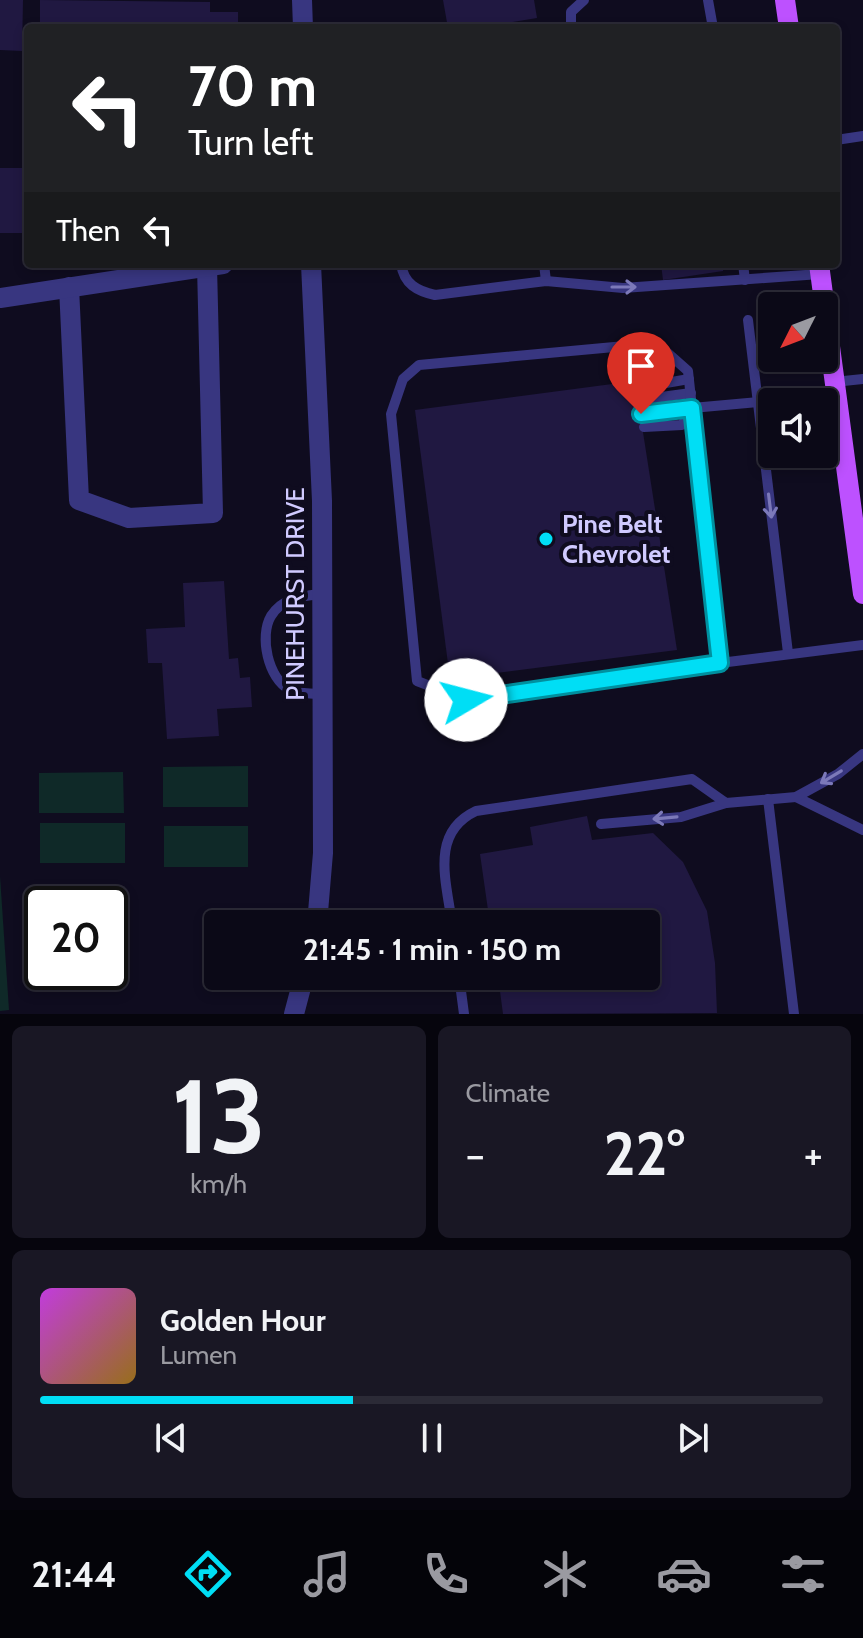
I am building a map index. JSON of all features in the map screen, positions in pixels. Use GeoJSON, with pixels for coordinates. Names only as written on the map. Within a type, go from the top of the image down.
{"type":"FeatureCollection","features":[{"type":"Feature","properties":{"kind":"main road"},"geometry":{"type":"LineString","coordinates":[[785,0],[788,24]]}},
{"type":"Feature","properties":{"kind":"main road"},"geometry":{"type":"LineString","coordinates":[[820,269],[835,388]]}},
{"type":"Feature","properties":{"kind":"main road"},"geometry":{"type":"LineString","coordinates":[[838,411],[863,594]]}},
{"type":"Feature","properties":{"kind":"street"},"geometry":{"type":"LineString","coordinates":[[302,0],[303,24]]}},
{"type":"Feature","properties":{"kind":"street"},"geometry":{"type":"LineString","coordinates":[[0,298],[195,268]]}},
{"type":"Feature","properties":{"kind":"street"},"geometry":{"type":"LineString","coordinates":[[69,287],[79,500],[129,518],[213,513],[215,268]]}},
{"type":"Feature","properties":{"kind":"street","name":"PINEHURST DRIVE"},"geometry":{"type":"LineString","coordinates":[[311,268],[322,594],[323,853],[318,910]]}},
{"type":"Feature","properties":{"kind":"street"},"geometry":{"type":"LineString","coordinates":[[294,1014],[300,990]]}},
{"type":"Feature","properties":{"kind":"lane"},"geometry":{"type":"LineString","coordinates":[[571,24],[571,12],[584,0]]}},
{"type":"Feature","properties":{"kind":"lane"},"geometry":{"type":"LineString","coordinates":[[708,0],[712,24]]}},
{"type":"Feature","properties":{"kind":"lane"},"geometry":{"type":"LineString","coordinates":[[840,139],[863,136]]}},
{"type":"Feature","properties":{"kind":"lane"},"geometry":{"type":"LineString","coordinates":[[403,268],[408,282],[420,292],[435,295],[546,281],[623,288],[745,280],[820,269]]}},
{"type":"Feature","properties":{"kind":"lane"},"geometry":{"type":"LineString","coordinates":[[544,268],[546,281]]}},
{"type":"Feature","properties":{"kind":"lane"},"geometry":{"type":"LineString","coordinates":[[744,268],[745,280]]}},
{"type":"Feature","properties":{"kind":"lane"},"geometry":{"type":"LineString","coordinates":[[748,320],[788,653]]}},
{"type":"Feature","properties":{"kind":"lane"},"geometry":{"type":"LineString","coordinates":[[720,663],[688,371],[662,348],[636,345],[419,365],[403,379],[391,414],[417,681],[466,700],[863,645]]}},
{"type":"Feature","properties":{"kind":"lane"},"geometry":{"type":"LineString","coordinates":[[637,388],[689,379]]}},
{"type":"Feature","properties":{"kind":"lane"},"geometry":{"type":"LineString","coordinates":[[838,388],[863,379]]}},
{"type":"Feature","properties":{"kind":"lane"},"geometry":{"type":"LineString","coordinates":[[639,400],[691,393]]}},
{"type":"Feature","properties":{"kind":"lane"},"geometry":{"type":"LineString","coordinates":[[641,414],[693,414],[757,401]]}},
{"type":"Feature","properties":{"kind":"lane"},"geometry":{"type":"LineString","coordinates":[[644,427],[682,425],[693,414]]}},
{"type":"Feature","properties":{"kind":"lane"},"geometry":{"type":"LineString","coordinates":[[322,594],[295,596],[271,616],[267,630],[267,658],[276,676],[290,690],[322,695]]}},
{"type":"Feature","properties":{"kind":"lane"},"geometry":{"type":"LineString","coordinates":[[601,824],[681,817],[726,803],[796,797],[838,774],[863,754]]}},
{"type":"Feature","properties":{"kind":"lane"},"geometry":{"type":"LineString","coordinates":[[451,910],[444,846],[455,826],[476,811],[692,779],[726,803]]}},
{"type":"Feature","properties":{"kind":"lane"},"geometry":{"type":"LineString","coordinates":[[796,797],[863,830]]}},
{"type":"Feature","properties":{"kind":"lane"},"geometry":{"type":"LineString","coordinates":[[768,799],[794,1014]]}},
{"type":"Feature","properties":{"kind":"lane"},"geometry":{"type":"LineString","coordinates":[[461,990],[464,1014]]}},
{"type":"Feature","properties":{"kind":"green space"},"geometry":{"type":"Polygon","coordinates":[[[248,766],[248,807],[163,807],[163,767],[248,766]]]}},
{"type":"Feature","properties":{"kind":"green space"},"geometry":{"type":"Polygon","coordinates":[[[123,772],[124,813],[39,813],[39,773],[123,772]]]}},
{"type":"Feature","properties":{"kind":"green space"},"geometry":{"type":"Polygon","coordinates":[[[40,823],[125,823],[125,863],[40,863],[40,823]]]}},
{"type":"Feature","properties":{"kind":"green space"},"geometry":{"type":"Polygon","coordinates":[[[164,826],[248,826],[248,867],[164,867],[164,826]]]}},
{"type":"Feature","properties":{"kind":"green space"},"geometry":{"type":"Polygon","coordinates":[[[0,876],[9,1010],[0,1011],[0,876]]]}},
{"type":"Feature","properties":{"kind":"building"},"geometry":{"type":"Polygon","coordinates":[[[0,0],[23,0],[22,51],[0,50],[0,0]]]}},
{"type":"Feature","properties":{"kind":"building"},"geometry":{"type":"Polygon","coordinates":[[[40,0],[210,2],[210,12],[238,12],[238,24],[40,24],[40,0]]]}},
{"type":"Feature","properties":{"kind":"building"},"geometry":{"type":"Polygon","coordinates":[[[443,0],[534,0],[537,18],[501,24],[447,24],[443,0]]]}},
{"type":"Feature","properties":{"kind":"building"},"geometry":{"type":"Polygon","coordinates":[[[0,168],[24,168],[24,233],[0,233],[0,168]]]}},
{"type":"Feature","properties":{"kind":"building"},"geometry":{"type":"Polygon","coordinates":[[[662,268],[723,268],[723,271],[663,280],[662,268]]]}},
{"type":"Feature","properties":{"kind":"building","name":"Pine Belt Chevrolet"},"geometry":{"type":"Polygon","coordinates":[[[635,381],[677,650],[450,679],[415,410],[635,381]]]}},
{"type":"Feature","properties":{"kind":"building"},"geometry":{"type":"Polygon","coordinates":[[[224,581],[229,659],[238,658],[240,678],[250,677],[252,707],[217,709],[219,736],[167,739],[162,663],[148,663],[146,629],[185,627],[183,583],[224,581]]]}},
{"type":"Feature","properties":{"kind":"building"},"geometry":{"type":"Polygon","coordinates":[[[587,816],[592,840],[653,833],[683,862],[707,911],[715,963],[717,1013],[503,1014],[500,990],[660,990],[660,910],[488,910],[480,854],[533,845],[530,827],[587,816]]]}},
{"type":"Feature","properties":{"kind":"place","name":"Pine Belt Chevrolet"},"geometry":{"type":"Point","coordinates":[546,539]}},
{"type":"Feature","properties":{"kind":"route"},"geometry":{"type":"LineString","coordinates":[[466,700],[720,663],[692,408],[641,414]]}}]}
